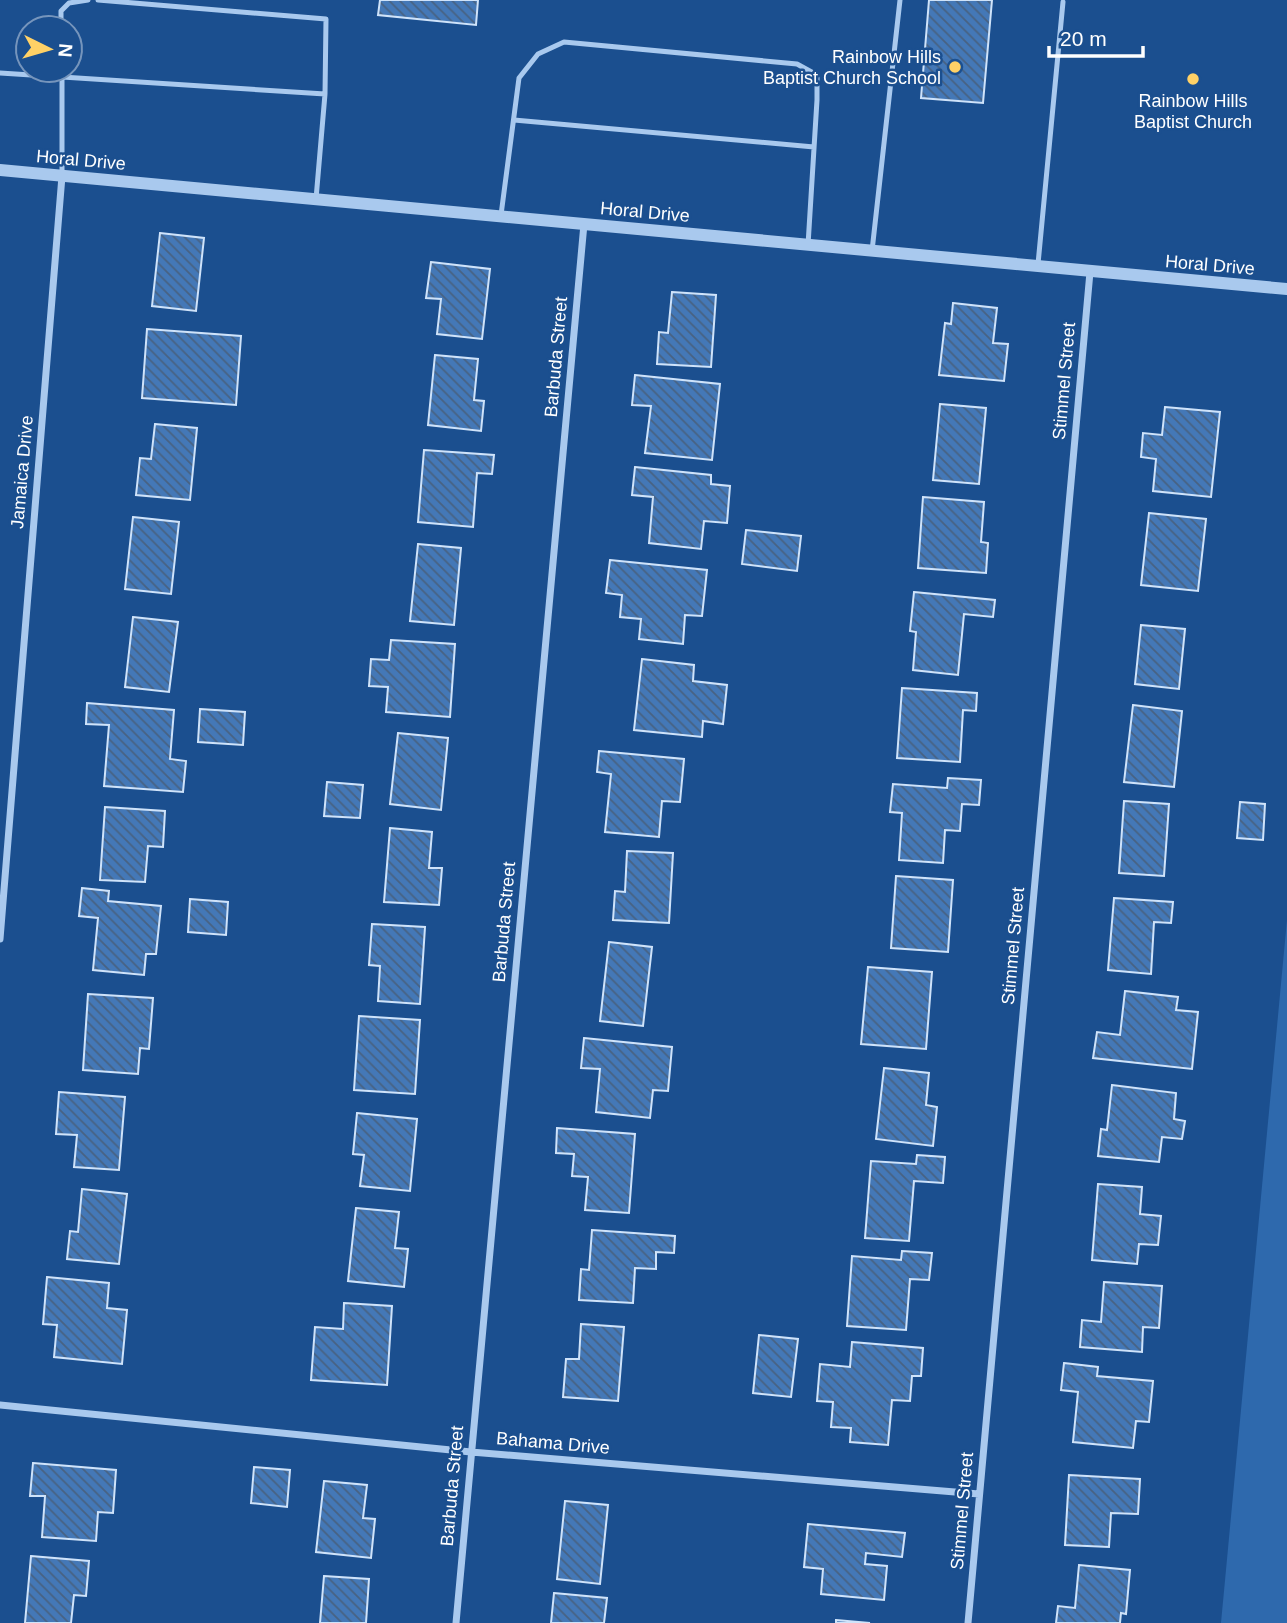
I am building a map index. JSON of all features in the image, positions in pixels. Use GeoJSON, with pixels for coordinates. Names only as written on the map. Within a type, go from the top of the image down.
{"type":"FeatureCollection","features":[{"type":"Feature","properties":{"kind":"street","name":"Horal Drive"},"geometry":{"type":"LineString","coordinates":[[0,170],[1287,289]]}},
{"type":"Feature","properties":{"kind":"street","name":"Jamaica Drive"},"geometry":{"type":"LineString","coordinates":[[0,939],[62,176]]}},
{"type":"Feature","properties":{"kind":"street","name":"Barbuda Street"},"geometry":{"type":"LineString","coordinates":[[456,1623],[584,224]]}},
{"type":"Feature","properties":{"kind":"street","name":"Stimmel Street"},"geometry":{"type":"LineString","coordinates":[[968,1623],[1090,272]]}},
{"type":"Feature","properties":{"kind":"street","name":"Bahama Drive"},"geometry":{"type":"LineString","coordinates":[[0,1405],[471,1452],[979,1494]]}},
{"type":"Feature","properties":{"kind":"lane"},"geometry":{"type":"LineString","coordinates":[[61,14],[69,3],[88,0]]}},
{"type":"Feature","properties":{"kind":"lane"},"geometry":{"type":"LineString","coordinates":[[98,0],[326,19],[325,94],[316,199]]}},
{"type":"Feature","properties":{"kind":"lane"},"geometry":{"type":"LineString","coordinates":[[872,251],[900,0]]}},
{"type":"Feature","properties":{"kind":"lane"},"geometry":{"type":"LineString","coordinates":[[1038,267],[1063,2]]}},
{"type":"Feature","properties":{"kind":"lane"},"geometry":{"type":"LineString","coordinates":[[501,216],[519,78],[538,54],[564,42],[578,43],[797,64],[817,75],[808,245]]}},
{"type":"Feature","properties":{"kind":"lane"},"geometry":{"type":"LineString","coordinates":[[84,76],[325,94]]}},
{"type":"Feature","properties":{"kind":"lane"},"geometry":{"type":"LineString","coordinates":[[62,84],[62,176]]}},
{"type":"Feature","properties":{"kind":"lane"},"geometry":{"type":"LineString","coordinates":[[514,120],[814,147]]}},
{"type":"Feature","properties":{"kind":"shaded area"},"geometry":{"type":"Polygon","coordinates":[[[1287,920],[1287,1623],[1221,1623],[1287,920]]]}},
{"type":"Feature","properties":{"kind":"building"},"geometry":{"type":"Polygon","coordinates":[[[380,0],[478,0],[476,25],[378,15],[380,0]]]}},
{"type":"Feature","properties":{"kind":"building"},"geometry":{"type":"Polygon","coordinates":[[[929,0],[992,0],[983,103],[921,98],[929,0]]]}},
{"type":"Feature","properties":{"kind":"building"},"geometry":{"type":"Polygon","coordinates":[[[160,233],[204,238],[196,311],[152,306],[160,233]]]}},
{"type":"Feature","properties":{"kind":"building"},"geometry":{"type":"Polygon","coordinates":[[[431,262],[490,269],[482,339],[437,334],[441,299],[426,298],[431,262]]]}},
{"type":"Feature","properties":{"kind":"building"},"geometry":{"type":"Polygon","coordinates":[[[672,292],[716,295],[711,367],[657,364],[659,332],[668,333],[672,292]]]}},
{"type":"Feature","properties":{"kind":"building"},"geometry":{"type":"Polygon","coordinates":[[[953,303],[997,308],[993,343],[1008,344],[1004,381],[939,375],[945,323],[951,324],[953,303]]]}},
{"type":"Feature","properties":{"kind":"building"},"geometry":{"type":"Polygon","coordinates":[[[147,329],[241,336],[236,405],[142,398],[147,329]]]}},
{"type":"Feature","properties":{"kind":"building"},"geometry":{"type":"Polygon","coordinates":[[[435,355],[478,359],[474,400],[484,401],[481,431],[428,425],[435,355]]]}},
{"type":"Feature","properties":{"kind":"building"},"geometry":{"type":"Polygon","coordinates":[[[635,375],[720,384],[712,460],[645,453],[651,406],[632,405],[635,375]]]}},
{"type":"Feature","properties":{"kind":"building"},"geometry":{"type":"Polygon","coordinates":[[[940,404],[986,408],[979,484],[933,480],[940,404]]]}},
{"type":"Feature","properties":{"kind":"building"},"geometry":{"type":"Polygon","coordinates":[[[1165,407],[1220,412],[1211,497],[1153,491],[1156,459],[1141,457],[1143,433],[1162,435],[1165,407]]]}},
{"type":"Feature","properties":{"kind":"building"},"geometry":{"type":"Polygon","coordinates":[[[155,424],[197,428],[190,500],[136,495],[140,458],[151,459],[155,424]]]}},
{"type":"Feature","properties":{"kind":"building"},"geometry":{"type":"Polygon","coordinates":[[[424,450],[494,455],[492,474],[477,473],[473,527],[418,522],[424,450]]]}},
{"type":"Feature","properties":{"kind":"building"},"geometry":{"type":"Polygon","coordinates":[[[635,467],[711,475],[711,484],[730,486],[727,523],[704,521],[701,549],[649,543],[653,497],[632,495],[635,467]]]}},
{"type":"Feature","properties":{"kind":"building"},"geometry":{"type":"Polygon","coordinates":[[[923,497],[984,502],[981,542],[988,543],[986,573],[918,568],[923,497]]]}},
{"type":"Feature","properties":{"kind":"building"},"geometry":{"type":"Polygon","coordinates":[[[1149,513],[1206,519],[1198,591],[1141,585],[1149,513]]]}},
{"type":"Feature","properties":{"kind":"building"},"geometry":{"type":"Polygon","coordinates":[[[133,517],[179,522],[171,594],[125,589],[133,517]]]}},
{"type":"Feature","properties":{"kind":"building"},"geometry":{"type":"Polygon","coordinates":[[[746,530],[801,536],[797,571],[742,564],[746,530]]]}},
{"type":"Feature","properties":{"kind":"building"},"geometry":{"type":"Polygon","coordinates":[[[418,544],[461,548],[454,625],[410,621],[418,544]]]}},
{"type":"Feature","properties":{"kind":"building"},"geometry":{"type":"Polygon","coordinates":[[[610,560],[707,570],[702,616],[685,615],[683,644],[639,639],[641,619],[620,617],[622,595],[606,593],[610,560]]]}},
{"type":"Feature","properties":{"kind":"building"},"geometry":{"type":"Polygon","coordinates":[[[914,592],[995,600],[993,617],[964,614],[958,675],[913,670],[916,632],[910,631],[914,592]]]}},
{"type":"Feature","properties":{"kind":"building"},"geometry":{"type":"Polygon","coordinates":[[[133,617],[178,622],[169,692],[125,687],[133,617]]]}},
{"type":"Feature","properties":{"kind":"building"},"geometry":{"type":"Polygon","coordinates":[[[1141,625],[1185,629],[1179,689],[1135,684],[1141,625]]]}},
{"type":"Feature","properties":{"kind":"building"},"geometry":{"type":"Polygon","coordinates":[[[391,640],[455,644],[450,717],[386,712],[388,687],[369,686],[371,659],[389,660],[391,640]]]}},
{"type":"Feature","properties":{"kind":"building"},"geometry":{"type":"Polygon","coordinates":[[[642,659],[694,665],[693,681],[727,685],[723,724],[703,721],[702,737],[634,730],[642,659]]]}},
{"type":"Feature","properties":{"kind":"building"},"geometry":{"type":"Polygon","coordinates":[[[902,688],[977,693],[976,711],[963,710],[960,762],[897,758],[902,688]]]}},
{"type":"Feature","properties":{"kind":"building"},"geometry":{"type":"Polygon","coordinates":[[[87,703],[174,710],[170,759],[186,761],[183,792],[104,786],[109,725],[86,724],[87,703]]]}},
{"type":"Feature","properties":{"kind":"building"},"geometry":{"type":"Polygon","coordinates":[[[1133,705],[1182,711],[1174,787],[1124,782],[1133,705]]]}},
{"type":"Feature","properties":{"kind":"building"},"geometry":{"type":"Polygon","coordinates":[[[200,709],[245,712],[243,745],[198,742],[200,709]]]}},
{"type":"Feature","properties":{"kind":"building"},"geometry":{"type":"Polygon","coordinates":[[[398,733],[448,738],[441,810],[390,804],[398,733]]]}},
{"type":"Feature","properties":{"kind":"building"},"geometry":{"type":"Polygon","coordinates":[[[599,751],[684,759],[680,802],[662,801],[659,837],[605,832],[611,774],[597,772],[599,751]]]}},
{"type":"Feature","properties":{"kind":"building"},"geometry":{"type":"Polygon","coordinates":[[[948,778],[981,780],[979,805],[962,804],[960,831],[945,830],[943,863],[899,860],[902,813],[890,812],[893,784],[947,788],[948,778]]]}},
{"type":"Feature","properties":{"kind":"building"},"geometry":{"type":"Polygon","coordinates":[[[327,782],[363,785],[360,818],[324,816],[327,782]]]}},
{"type":"Feature","properties":{"kind":"building"},"geometry":{"type":"Polygon","coordinates":[[[1124,801],[1169,804],[1164,876],[1119,873],[1124,801]]]}},
{"type":"Feature","properties":{"kind":"building"},"geometry":{"type":"Polygon","coordinates":[[[1240,802],[1265,804],[1263,840],[1237,838],[1240,802]]]}},
{"type":"Feature","properties":{"kind":"building"},"geometry":{"type":"Polygon","coordinates":[[[105,807],[165,811],[163,847],[148,846],[145,882],[100,880],[105,807]]]}},
{"type":"Feature","properties":{"kind":"building"},"geometry":{"type":"Polygon","coordinates":[[[390,828],[432,832],[429,868],[442,868],[439,905],[384,902],[390,828]]]}},
{"type":"Feature","properties":{"kind":"building"},"geometry":{"type":"Polygon","coordinates":[[[627,851],[673,853],[669,923],[613,920],[615,891],[625,892],[627,851]]]}},
{"type":"Feature","properties":{"kind":"building"},"geometry":{"type":"Polygon","coordinates":[[[896,876],[953,880],[948,952],[891,948],[896,876]]]}},
{"type":"Feature","properties":{"kind":"building"},"geometry":{"type":"Polygon","coordinates":[[[82,888],[109,891],[108,901],[161,906],[156,954],[146,954],[144,975],[93,970],[98,918],[79,916],[82,888]]]}},
{"type":"Feature","properties":{"kind":"building"},"geometry":{"type":"Polygon","coordinates":[[[1114,898],[1173,902],[1171,923],[1154,922],[1151,974],[1108,970],[1114,898]]]}},
{"type":"Feature","properties":{"kind":"building"},"geometry":{"type":"Polygon","coordinates":[[[190,899],[228,902],[226,935],[188,932],[190,899]]]}},
{"type":"Feature","properties":{"kind":"building"},"geometry":{"type":"Polygon","coordinates":[[[372,924],[425,927],[420,1004],[378,1001],[380,966],[369,965],[372,924]]]}},
{"type":"Feature","properties":{"kind":"building"},"geometry":{"type":"Polygon","coordinates":[[[609,942],[652,947],[643,1026],[600,1021],[609,942]]]}},
{"type":"Feature","properties":{"kind":"building"},"geometry":{"type":"Polygon","coordinates":[[[868,967],[932,972],[926,1049],[861,1044],[868,967]]]}},
{"type":"Feature","properties":{"kind":"building"},"geometry":{"type":"Polygon","coordinates":[[[1125,991],[1178,997],[1176,1010],[1198,1012],[1192,1069],[1093,1058],[1097,1032],[1120,1035],[1125,991]]]}},
{"type":"Feature","properties":{"kind":"building"},"geometry":{"type":"Polygon","coordinates":[[[88,994],[153,998],[149,1049],[140,1048],[138,1074],[83,1070],[88,994]]]}},
{"type":"Feature","properties":{"kind":"building"},"geometry":{"type":"Polygon","coordinates":[[[359,1016],[420,1020],[415,1094],[354,1090],[359,1016]]]}},
{"type":"Feature","properties":{"kind":"building"},"geometry":{"type":"Polygon","coordinates":[[[584,1038],[672,1047],[668,1091],[653,1090],[650,1118],[596,1112],[600,1069],[581,1068],[584,1038]]]}},
{"type":"Feature","properties":{"kind":"building"},"geometry":{"type":"Polygon","coordinates":[[[884,1068],[929,1073],[926,1105],[937,1107],[933,1146],[876,1139],[884,1068]]]}},
{"type":"Feature","properties":{"kind":"building"},"geometry":{"type":"Polygon","coordinates":[[[1112,1085],[1176,1093],[1174,1119],[1185,1121],[1182,1139],[1162,1137],[1159,1162],[1098,1156],[1101,1129],[1107,1130],[1112,1085]]]}},
{"type":"Feature","properties":{"kind":"building"},"geometry":{"type":"Polygon","coordinates":[[[59,1092],[125,1097],[119,1170],[74,1167],[77,1135],[56,1134],[59,1092]]]}},
{"type":"Feature","properties":{"kind":"building"},"geometry":{"type":"Polygon","coordinates":[[[357,1113],[417,1119],[410,1191],[360,1186],[364,1155],[353,1154],[357,1113]]]}},
{"type":"Feature","properties":{"kind":"building"},"geometry":{"type":"Polygon","coordinates":[[[557,1128],[635,1134],[629,1213],[585,1210],[588,1177],[572,1176],[574,1154],[556,1153],[557,1128]]]}},
{"type":"Feature","properties":{"kind":"building"},"geometry":{"type":"Polygon","coordinates":[[[917,1155],[945,1157],[943,1183],[914,1181],[909,1241],[865,1238],[871,1161],[916,1164],[917,1155]]]}},
{"type":"Feature","properties":{"kind":"building"},"geometry":{"type":"Polygon","coordinates":[[[1098,1184],[1142,1187],[1140,1214],[1161,1216],[1158,1245],[1139,1244],[1137,1264],[1092,1260],[1098,1184]]]}},
{"type":"Feature","properties":{"kind":"building"},"geometry":{"type":"Polygon","coordinates":[[[82,1189],[127,1194],[119,1264],[67,1259],[70,1231],[78,1232],[82,1189]]]}},
{"type":"Feature","properties":{"kind":"building"},"geometry":{"type":"Polygon","coordinates":[[[356,1208],[399,1212],[395,1248],[408,1249],[404,1287],[348,1281],[356,1208]]]}},
{"type":"Feature","properties":{"kind":"building"},"geometry":{"type":"Polygon","coordinates":[[[592,1230],[675,1236],[674,1253],[656,1252],[656,1269],[635,1268],[633,1303],[579,1300],[581,1269],[589,1270],[592,1230]]]}},
{"type":"Feature","properties":{"kind":"building"},"geometry":{"type":"Polygon","coordinates":[[[902,1251],[932,1253],[929,1280],[910,1279],[906,1330],[847,1326],[852,1256],[901,1260],[902,1251]]]}},
{"type":"Feature","properties":{"kind":"building"},"geometry":{"type":"Polygon","coordinates":[[[47,1277],[109,1283],[107,1308],[127,1310],[122,1364],[54,1357],[57,1325],[43,1324],[47,1277]]]}},
{"type":"Feature","properties":{"kind":"building"},"geometry":{"type":"Polygon","coordinates":[[[1104,1282],[1162,1286],[1159,1328],[1143,1327],[1142,1352],[1080,1347],[1082,1320],[1101,1322],[1104,1282]]]}},
{"type":"Feature","properties":{"kind":"building"},"geometry":{"type":"Polygon","coordinates":[[[344,1303],[392,1306],[387,1385],[311,1380],[315,1327],[343,1329],[344,1303]]]}},
{"type":"Feature","properties":{"kind":"building"},"geometry":{"type":"Polygon","coordinates":[[[581,1324],[624,1327],[618,1401],[563,1397],[566,1359],[579,1359],[581,1324]]]}},
{"type":"Feature","properties":{"kind":"building"},"geometry":{"type":"Polygon","coordinates":[[[759,1335],[798,1339],[791,1397],[753,1393],[759,1335]]]}},
{"type":"Feature","properties":{"kind":"building"},"geometry":{"type":"Polygon","coordinates":[[[852,1342],[923,1348],[921,1376],[912,1376],[910,1401],[892,1400],[888,1445],[850,1442],[851,1428],[831,1427],[833,1402],[817,1401],[820,1364],[850,1367],[852,1342]]]}},
{"type":"Feature","properties":{"kind":"building"},"geometry":{"type":"Polygon","coordinates":[[[1064,1363],[1098,1367],[1097,1376],[1153,1381],[1149,1422],[1136,1421],[1133,1448],[1073,1442],[1078,1392],[1061,1390],[1064,1363]]]}},
{"type":"Feature","properties":{"kind":"building"},"geometry":{"type":"Polygon","coordinates":[[[33,1463],[116,1470],[113,1513],[98,1512],[96,1541],[42,1537],[45,1496],[30,1496],[33,1463]]]}},
{"type":"Feature","properties":{"kind":"building"},"geometry":{"type":"Polygon","coordinates":[[[254,1467],[290,1470],[287,1507],[251,1503],[254,1467]]]}},
{"type":"Feature","properties":{"kind":"building"},"geometry":{"type":"Polygon","coordinates":[[[1069,1475],[1140,1479],[1138,1514],[1111,1513],[1109,1547],[1065,1545],[1069,1475]]]}},
{"type":"Feature","properties":{"kind":"building"},"geometry":{"type":"Polygon","coordinates":[[[324,1481],[367,1485],[363,1518],[375,1519],[371,1558],[316,1552],[324,1481]]]}},
{"type":"Feature","properties":{"kind":"building"},"geometry":{"type":"Polygon","coordinates":[[[565,1501],[608,1505],[600,1584],[557,1579],[565,1501]]]}},
{"type":"Feature","properties":{"kind":"building"},"geometry":{"type":"Polygon","coordinates":[[[808,1524],[905,1533],[902,1557],[866,1553],[865,1564],[887,1566],[884,1600],[821,1594],[823,1569],[804,1567],[808,1524]]]}},
{"type":"Feature","properties":{"kind":"building"},"geometry":{"type":"Polygon","coordinates":[[[31,1556],[89,1561],[86,1596],[74,1595],[71,1623],[25,1623],[31,1556]]]}},
{"type":"Feature","properties":{"kind":"building"},"geometry":{"type":"Polygon","coordinates":[[[1079,1565],[1130,1570],[1126,1614],[1121,1613],[1120,1623],[1056,1623],[1058,1606],[1075,1608],[1079,1565]]]}},
{"type":"Feature","properties":{"kind":"building"},"geometry":{"type":"Polygon","coordinates":[[[324,1576],[369,1579],[366,1623],[320,1623],[324,1576]]]}},
{"type":"Feature","properties":{"kind":"building"},"geometry":{"type":"Polygon","coordinates":[[[554,1593],[607,1598],[604,1623],[551,1623],[554,1593]]]}},
{"type":"Feature","properties":{"kind":"building"},"geometry":{"type":"Polygon","coordinates":[[[836,1620],[870,1623],[836,1623],[836,1620]]]}},
{"type":"Feature","properties":{"kind":"place","name":"Rainbow Hills Baptist Church School"},"geometry":{"type":"Point","coordinates":[955,67]}},
{"type":"Feature","properties":{"kind":"place","name":"Rainbow Hills Baptist Church"},"geometry":{"type":"Point","coordinates":[1193,79]}}]}
